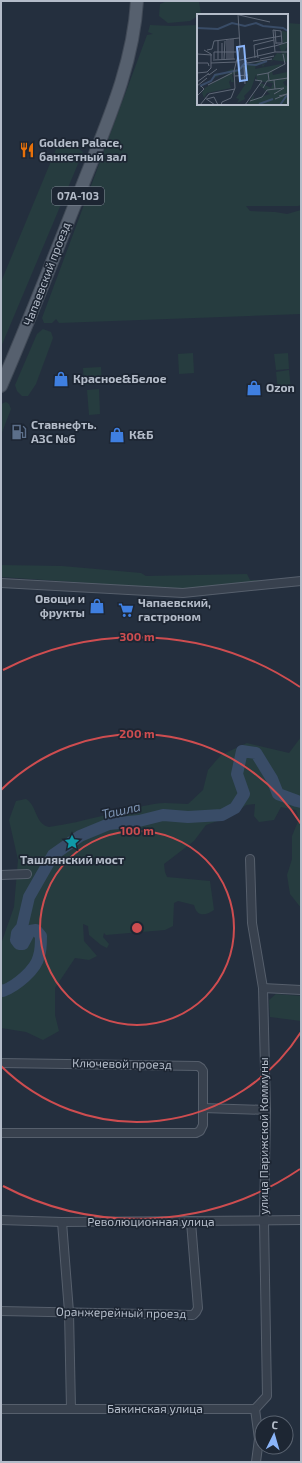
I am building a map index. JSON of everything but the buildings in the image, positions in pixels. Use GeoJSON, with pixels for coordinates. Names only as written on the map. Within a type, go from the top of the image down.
{"type":"FeatureCollection","features":[{"type":"Feature","properties":{"kind":"main road","name":"Чапаевский проезд"},"geometry":{"type":"LineString","coordinates":[[1,386],[23,335],[121,87],[135,22],[137,1]]}},
{"type":"Feature","properties":{"kind":"street"},"geometry":{"type":"LineString","coordinates":[[1,583],[183,594],[301,581]]}},
{"type":"Feature","properties":{"kind":"street","name":"улица Парижской Коммуны"},"geometry":{"type":"LineString","coordinates":[[250,859],[252,923],[263,988],[266,1110],[264,1220],[267,1396],[255,1409]]}},
{"type":"Feature","properties":{"kind":"street"},"geometry":{"type":"LineString","coordinates":[[1,875],[27,874]]}},
{"type":"Feature","properties":{"kind":"street"},"geometry":{"type":"LineString","coordinates":[[263,988],[301,990]]}},
{"type":"Feature","properties":{"kind":"street","name":"Ключевой проезд"},"geometry":{"type":"LineString","coordinates":[[1,1063],[198,1066],[204,1071],[202,1129],[196,1133],[1,1133]]}},
{"type":"Feature","properties":{"kind":"street"},"geometry":{"type":"LineString","coordinates":[[203,1108],[266,1110]]}},
{"type":"Feature","properties":{"kind":"street","name":"Революционная улица"},"geometry":{"type":"LineString","coordinates":[[1,1220],[62,1222],[192,1222],[301,1220]]}},
{"type":"Feature","properties":{"kind":"street"},"geometry":{"type":"LineString","coordinates":[[62,1222],[70,1312],[71,1409]]}},
{"type":"Feature","properties":{"kind":"street","name":"Оранжерейный проезд"},"geometry":{"type":"LineString","coordinates":[[1,1312],[193,1315],[198,1308],[192,1222]]}},
{"type":"Feature","properties":{"kind":"street","name":"Бакинская улица"},"geometry":{"type":"LineString","coordinates":[[1,1409],[255,1409]]}},
{"type":"Feature","properties":{"kind":"street"},"geometry":{"type":"LineString","coordinates":[[255,1409],[259,1439],[256,1462]]}},
{"type":"Feature","properties":{"kind":"green space"},"geometry":{"type":"Polygon","coordinates":[[[167,1],[199,1],[201,14],[197,14],[197,17],[190,21],[168,23],[159,16],[160,4],[167,1]]]}},
{"type":"Feature","properties":{"kind":"green space"},"geometry":{"type":"Polygon","coordinates":[[[288,23],[301,24],[301,205],[246,206],[250,211],[287,214],[301,210],[301,314],[59,323],[56,319],[52,323],[44,323],[42,318],[147,35],[153,34],[148,32],[150,25],[197,25],[197,105],[288,105],[288,23]]]}},
{"type":"Feature","properties":{"kind":"green space"},"geometry":{"type":"Polygon","coordinates":[[[73,145],[83,152],[1,347],[1,282],[56,149],[60,146],[73,145]]]}},
{"type":"Feature","properties":{"kind":"green space"},"geometry":{"type":"Polygon","coordinates":[[[43,329],[51,332],[53,338],[36,384],[28,396],[22,396],[17,391],[15,385],[37,334],[43,329]]]}},
{"type":"Feature","properties":{"kind":"green space"},"geometry":{"type":"Polygon","coordinates":[[[193,353],[194,373],[179,374],[178,354],[193,353]]]}},
{"type":"Feature","properties":{"kind":"green space"},"geometry":{"type":"Polygon","coordinates":[[[288,353],[289,369],[276,370],[274,354],[288,353]]]}},
{"type":"Feature","properties":{"kind":"green space"},"geometry":{"type":"Polygon","coordinates":[[[101,367],[102,384],[84,385],[83,368],[101,367]]]}},
{"type":"Feature","properties":{"kind":"green space"},"geometry":{"type":"Polygon","coordinates":[[[289,370],[291,390],[278,392],[276,372],[289,370]]]}},
{"type":"Feature","properties":{"kind":"green space"},"geometry":{"type":"Polygon","coordinates":[[[99,389],[100,414],[89,415],[87,390],[99,389]]]}},
{"type":"Feature","properties":{"kind":"green space"},"geometry":{"type":"Polygon","coordinates":[[[6,402],[9,404],[11,409],[1,435],[1,404],[6,402]]]}},
{"type":"Feature","properties":{"kind":"green space"},"geometry":{"type":"Polygon","coordinates":[[[1,565],[62,566],[141,573],[146,576],[247,574],[250,580],[270,580],[269,583],[176,589],[1,577],[1,565]]]}},
{"type":"Feature","properties":{"kind":"green space"},"geometry":{"type":"Polygon","coordinates":[[[301,737],[301,908],[290,894],[287,875],[292,859],[292,836],[299,819],[296,810],[281,807],[274,820],[259,822],[254,816],[255,804],[246,805],[232,816],[206,825],[194,841],[164,864],[167,877],[210,881],[214,910],[202,914],[197,912],[194,905],[178,901],[174,903],[173,926],[165,930],[106,935],[104,933],[103,937],[109,944],[107,948],[89,935],[88,926],[83,924],[84,941],[97,956],[89,960],[75,958],[55,988],[55,1015],[59,1031],[43,1040],[26,1032],[1,1028],[1,944],[14,907],[18,860],[9,820],[16,801],[26,799],[30,802],[41,822],[49,827],[154,804],[188,804],[203,790],[208,770],[221,755],[247,743],[289,753],[301,737]]]}},
{"type":"Feature","properties":{"kind":"green space"},"geometry":{"type":"Polygon","coordinates":[[[276,994],[301,996],[301,1021],[270,1017],[269,1000],[276,994]]]}},
{"type":"Feature","properties":{"kind":"waterway","name":"Ташла"},"geometry":{"type":"LineString","coordinates":[[1,990],[3,991],[8,989],[25,977],[34,967],[40,951],[41,936],[36,930],[30,931],[23,944],[19,944],[16,940],[17,933],[22,927],[29,897],[53,855],[80,836],[109,824],[139,821],[163,815],[188,817],[222,815],[235,808],[244,794],[237,774],[242,751],[256,753],[272,779],[278,794],[301,802]]}},
{"type":"Feature","properties":{"kind":"place","name":"Golden Palace, банкетный зал"},"geometry":{"type":"Point","coordinates":[27,150]}},
{"type":"Feature","properties":{"kind":"place","name":"Красное&Белое"},"geometry":{"type":"Point","coordinates":[61,379]}},
{"type":"Feature","properties":{"kind":"place","name":"Ozon"},"geometry":{"type":"Point","coordinates":[254,388]}},
{"type":"Feature","properties":{"kind":"place","name":"Ставнефть. АЗС №6"},"geometry":{"type":"Point","coordinates":[19,432]}},
{"type":"Feature","properties":{"kind":"place","name":"К&Б"},"geometry":{"type":"Point","coordinates":[117,435]}},
{"type":"Feature","properties":{"kind":"place","name":"Овощи и фрукты"},"geometry":{"type":"Point","coordinates":[97,606]}},
{"type":"Feature","properties":{"kind":"place","name":"Чапаевский, гастроном"},"geometry":{"type":"Point","coordinates":[126,610]}},
{"type":"Feature","properties":{"kind":"place","name":"Ташлянский мост"},"geometry":{"type":"Point","coordinates":[72,842]}}]}
